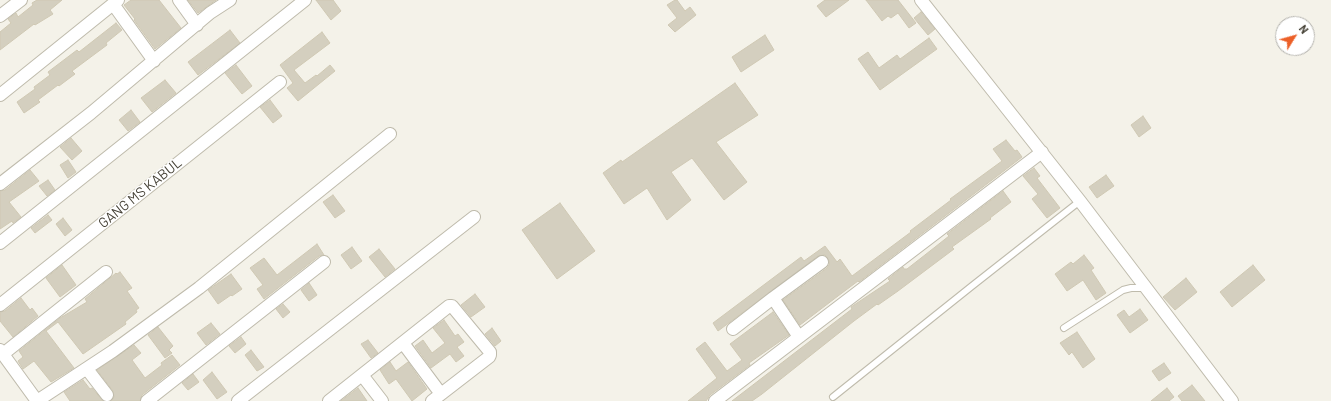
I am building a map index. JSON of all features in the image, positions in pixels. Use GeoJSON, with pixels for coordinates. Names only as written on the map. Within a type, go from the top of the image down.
{"type":"FeatureCollection","features":[{"type":"Feature","properties":{"kind":"street"},"geometry":{"type":"LineString","coordinates":[[0,16],[21,0]]}},
{"type":"Feature","properties":{"kind":"street"},"geometry":{"type":"LineString","coordinates":[[178,0],[197,25]]}},
{"type":"Feature","properties":{"kind":"street"},"geometry":{"type":"LineString","coordinates":[[0,184],[91,113],[210,13],[230,0]]}},
{"type":"Feature","properties":{"kind":"street"},"geometry":{"type":"LineString","coordinates":[[0,244],[305,0]]}},
{"type":"Feature","properties":{"kind":"street"},"geometry":{"type":"LineString","coordinates":[[921,0],[1042,152],[1232,401]]}},
{"type":"Feature","properties":{"kind":"street"},"geometry":{"type":"LineString","coordinates":[[0,94],[116,2],[154,61]]}},
{"type":"Feature","properties":{"kind":"street","name":"GANG MS KABUL"},"geometry":{"type":"LineString","coordinates":[[0,305],[280,82]]}},
{"type":"Feature","properties":{"kind":"street"},"geometry":{"type":"LineString","coordinates":[[106,272],[2,352],[37,401],[87,368],[199,288],[390,134]]}},
{"type":"Feature","properties":{"kind":"street"},"geometry":{"type":"LineString","coordinates":[[715,401],[1042,152]]}},
{"type":"Feature","properties":{"kind":"street"},"geometry":{"type":"LineString","coordinates":[[238,401],[474,217]]}},
{"type":"Feature","properties":{"kind":"street"},"geometry":{"type":"LineString","coordinates":[[147,401],[324,262]]}},
{"type":"Feature","properties":{"kind":"street"},"geometry":{"type":"LineString","coordinates":[[734,329],[822,262]]}},
{"type":"Feature","properties":{"kind":"street"},"geometry":{"type":"LineString","coordinates":[[773,298],[799,337]]}},
{"type":"Feature","properties":{"kind":"street"},"geometry":{"type":"LineString","coordinates":[[329,401],[449,306],[452,306],[490,352],[489,357],[436,397],[403,343]]}},
{"type":"Feature","properties":{"kind":"street"},"geometry":{"type":"LineString","coordinates":[[87,368],[107,395]]}},
{"type":"Feature","properties":{"kind":"street"},"geometry":{"type":"LineString","coordinates":[[362,375],[382,401]]}},
{"type":"Feature","properties":{"kind":"lane"},"geometry":{"type":"LineString","coordinates":[[833,397],[1080,201]]}},
{"type":"Feature","properties":{"kind":"lane"},"geometry":{"type":"LineString","coordinates":[[1064,328],[1123,290],[1131,288],[1147,288]]}},
{"type":"Feature","properties":{"kind":"building"},"geometry":{"type":"Polygon","coordinates":[[[37,0],[62,0],[50,10],[53,14],[35,25],[34,24],[0,50],[0,32],[11,23],[8,19],[16,13],[18,17],[37,0]]]}},
{"type":"Feature","properties":{"kind":"building"},"geometry":{"type":"Polygon","coordinates":[[[131,0],[159,0],[181,28],[155,49],[124,5],[131,0]]]}},
{"type":"Feature","properties":{"kind":"building"},"geometry":{"type":"Polygon","coordinates":[[[188,0],[216,0],[198,13],[188,0]]]}},
{"type":"Feature","properties":{"kind":"building"},"geometry":{"type":"Polygon","coordinates":[[[316,0],[333,0],[341,11],[331,20],[316,0]]]}},
{"type":"Feature","properties":{"kind":"building"},"geometry":{"type":"Polygon","coordinates":[[[677,0],[685,11],[690,7],[696,15],[675,32],[668,25],[677,18],[667,5],[677,0]]]}},
{"type":"Feature","properties":{"kind":"building"},"geometry":{"type":"Polygon","coordinates":[[[825,0],[849,0],[826,17],[817,6],[825,0]]]}},
{"type":"Feature","properties":{"kind":"building"},"geometry":{"type":"Polygon","coordinates":[[[866,0],[898,0],[916,23],[909,28],[898,13],[891,18],[888,16],[882,21],[866,0]]]}},
{"type":"Feature","properties":{"kind":"building"},"geometry":{"type":"Polygon","coordinates":[[[921,12],[935,29],[928,35],[914,18],[921,12]]]}},
{"type":"Feature","properties":{"kind":"building"},"geometry":{"type":"Polygon","coordinates":[[[116,23],[122,30],[106,43],[107,45],[72,71],[75,74],[38,100],[40,102],[24,113],[17,102],[35,89],[34,87],[50,75],[48,72],[77,50],[79,52],[116,23]]]}},
{"type":"Feature","properties":{"kind":"building"},"geometry":{"type":"Polygon","coordinates":[[[230,30],[240,43],[198,75],[188,62],[230,30]]]}},
{"type":"Feature","properties":{"kind":"building"},"geometry":{"type":"Polygon","coordinates":[[[322,32],[330,43],[294,70],[305,83],[316,75],[317,76],[330,65],[335,71],[298,101],[287,88],[293,83],[280,65],[322,32]]]}},
{"type":"Feature","properties":{"kind":"building"},"geometry":{"type":"Polygon","coordinates":[[[765,35],[774,50],[741,72],[732,57],[765,35]]]}},
{"type":"Feature","properties":{"kind":"building"},"geometry":{"type":"Polygon","coordinates":[[[929,38],[937,49],[880,90],[858,59],[868,52],[879,68],[897,55],[900,59],[929,38]]]}},
{"type":"Feature","properties":{"kind":"building"},"geometry":{"type":"Polygon","coordinates":[[[236,65],[252,86],[242,94],[225,73],[236,65]]]}},
{"type":"Feature","properties":{"kind":"building"},"geometry":{"type":"Polygon","coordinates":[[[165,80],[176,93],[152,112],[141,98],[165,80]]]}},
{"type":"Feature","properties":{"kind":"building"},"geometry":{"type":"Polygon","coordinates":[[[735,83],[758,115],[716,142],[747,182],[724,200],[692,158],[671,172],[691,200],[667,220],[647,188],[624,204],[603,173],[621,160],[622,162],[735,83]]]}},
{"type":"Feature","properties":{"kind":"building"},"geometry":{"type":"Polygon","coordinates":[[[270,100],[282,116],[273,123],[260,107],[270,100]]]}},
{"type":"Feature","properties":{"kind":"building"},"geometry":{"type":"Polygon","coordinates":[[[131,110],[140,122],[128,131],[119,120],[131,110]]]}},
{"type":"Feature","properties":{"kind":"building"},"geometry":{"type":"Polygon","coordinates":[[[1143,116],[1151,128],[1139,137],[1131,125],[1143,116]]]}},
{"type":"Feature","properties":{"kind":"building"},"geometry":{"type":"Polygon","coordinates":[[[71,138],[82,151],[72,160],[60,147],[71,138]]]}},
{"type":"Feature","properties":{"kind":"building"},"geometry":{"type":"Polygon","coordinates":[[[1006,140],[1022,157],[859,282],[858,281],[800,325],[783,300],[827,268],[829,261],[825,255],[818,256],[718,331],[713,323],[801,257],[804,261],[825,246],[837,262],[840,259],[852,276],[911,232],[910,231],[951,200],[950,199],[1002,161],[993,149],[1006,140]]]}},
{"type":"Feature","properties":{"kind":"building"},"geometry":{"type":"Polygon","coordinates":[[[68,160],[76,172],[68,178],[60,165],[68,160]]]}},
{"type":"Feature","properties":{"kind":"building"},"geometry":{"type":"Polygon","coordinates":[[[1034,168],[1040,176],[1037,178],[1060,208],[1047,218],[1032,199],[1038,194],[1023,176],[1034,168]]]}},
{"type":"Feature","properties":{"kind":"building"},"geometry":{"type":"Polygon","coordinates":[[[30,170],[39,181],[9,202],[21,217],[13,223],[12,221],[0,229],[0,191],[5,190],[30,170]]]}},
{"type":"Feature","properties":{"kind":"building"},"geometry":{"type":"Polygon","coordinates":[[[1106,175],[1114,186],[1097,198],[1089,187],[1106,175]]]}},
{"type":"Feature","properties":{"kind":"building"},"geometry":{"type":"Polygon","coordinates":[[[48,180],[55,190],[47,196],[39,186],[48,180]]]}},
{"type":"Feature","properties":{"kind":"building"},"geometry":{"type":"Polygon","coordinates":[[[1003,191],[1011,202],[990,218],[991,219],[952,247],[954,249],[898,291],[854,321],[752,401],[732,401],[852,309],[851,307],[890,281],[888,279],[903,267],[904,269],[907,269],[949,236],[947,234],[1003,191]]]}},
{"type":"Feature","properties":{"kind":"building"},"geometry":{"type":"Polygon","coordinates":[[[333,195],[345,211],[335,218],[323,202],[333,195]]]}},
{"type":"Feature","properties":{"kind":"building"},"geometry":{"type":"Polygon","coordinates":[[[560,203],[595,251],[557,279],[522,230],[560,203]]]}},
{"type":"Feature","properties":{"kind":"building"},"geometry":{"type":"Polygon","coordinates":[[[48,215],[52,220],[35,233],[31,228],[48,215]]]}},
{"type":"Feature","properties":{"kind":"building"},"geometry":{"type":"Polygon","coordinates":[[[63,218],[72,230],[65,236],[56,224],[63,218]]]}},
{"type":"Feature","properties":{"kind":"building"},"geometry":{"type":"Polygon","coordinates":[[[317,244],[324,255],[319,256],[264,299],[257,289],[263,285],[250,268],[264,258],[277,275],[317,244]]]}},
{"type":"Feature","properties":{"kind":"building"},"geometry":{"type":"Polygon","coordinates":[[[352,247],[362,261],[351,269],[341,255],[352,247]]]}},
{"type":"Feature","properties":{"kind":"building"},"geometry":{"type":"Polygon","coordinates":[[[379,249],[395,269],[385,277],[369,257],[379,249]]]}},
{"type":"Feature","properties":{"kind":"building"},"geometry":{"type":"Polygon","coordinates":[[[1084,255],[1094,268],[1091,270],[1106,293],[1096,300],[1083,280],[1067,291],[1055,274],[1071,262],[1073,264],[1084,255]]]}},
{"type":"Feature","properties":{"kind":"building"},"geometry":{"type":"Polygon","coordinates":[[[62,265],[76,285],[60,297],[46,278],[62,265]]]}},
{"type":"Feature","properties":{"kind":"building"},"geometry":{"type":"Polygon","coordinates":[[[1253,265],[1265,280],[1232,307],[1220,292],[1253,265]]]}},
{"type":"Feature","properties":{"kind":"building"},"geometry":{"type":"Polygon","coordinates":[[[120,272],[132,288],[127,291],[139,308],[136,310],[137,312],[125,322],[126,324],[83,354],[58,322],[46,331],[74,368],[51,382],[34,361],[23,369],[18,361],[23,357],[19,351],[60,318],[87,302],[85,299],[116,273],[117,274],[120,272]]]}},
{"type":"Feature","properties":{"kind":"building"},"geometry":{"type":"Polygon","coordinates":[[[231,274],[242,289],[218,304],[208,290],[231,274]]]}},
{"type":"Feature","properties":{"kind":"building"},"geometry":{"type":"Polygon","coordinates":[[[1186,278],[1197,292],[1175,310],[1163,297],[1186,278]]]}},
{"type":"Feature","properties":{"kind":"building"},"geometry":{"type":"Polygon","coordinates":[[[309,283],[317,295],[309,301],[301,290],[309,283]]]}},
{"type":"Feature","properties":{"kind":"building"},"geometry":{"type":"Polygon","coordinates":[[[475,294],[485,307],[471,317],[461,305],[475,294]]]}},
{"type":"Feature","properties":{"kind":"building"},"geometry":{"type":"Polygon","coordinates":[[[21,298],[30,310],[32,308],[38,316],[13,337],[0,321],[0,312],[5,311],[21,298]]]}},
{"type":"Feature","properties":{"kind":"building"},"geometry":{"type":"Polygon","coordinates":[[[283,304],[290,312],[283,318],[276,309],[283,304]]]}},
{"type":"Feature","properties":{"kind":"building"},"geometry":{"type":"Polygon","coordinates":[[[1140,309],[1148,320],[1130,333],[1117,315],[1124,310],[1129,317],[1140,309]]]}},
{"type":"Feature","properties":{"kind":"building"},"geometry":{"type":"Polygon","coordinates":[[[773,312],[789,335],[749,363],[750,365],[710,395],[706,401],[688,401],[717,378],[696,349],[705,342],[727,371],[742,360],[730,344],[773,312]]]}},
{"type":"Feature","properties":{"kind":"building"},"geometry":{"type":"Polygon","coordinates":[[[444,320],[455,336],[458,334],[464,342],[457,347],[464,356],[456,362],[450,354],[431,368],[415,346],[423,340],[432,353],[445,343],[433,328],[444,320]]]}},
{"type":"Feature","properties":{"kind":"building"},"geometry":{"type":"Polygon","coordinates":[[[211,323],[220,334],[206,345],[197,333],[211,323]]]}},
{"type":"Feature","properties":{"kind":"building"},"geometry":{"type":"Polygon","coordinates":[[[158,327],[173,346],[169,350],[172,353],[165,358],[148,335],[158,327]]]}},
{"type":"Feature","properties":{"kind":"building"},"geometry":{"type":"Polygon","coordinates":[[[492,328],[501,341],[495,346],[485,334],[492,328]]]}},
{"type":"Feature","properties":{"kind":"building"},"geometry":{"type":"Polygon","coordinates":[[[1077,332],[1095,359],[1083,368],[1072,352],[1069,355],[1060,343],[1077,332]]]}},
{"type":"Feature","properties":{"kind":"building"},"geometry":{"type":"Polygon","coordinates":[[[241,337],[246,344],[235,353],[229,346],[241,337]]]}},
{"type":"Feature","properties":{"kind":"building"},"geometry":{"type":"Polygon","coordinates":[[[368,340],[378,353],[371,358],[361,344],[368,340]]]}},
{"type":"Feature","properties":{"kind":"building"},"geometry":{"type":"Polygon","coordinates":[[[134,345],[141,353],[132,360],[145,378],[172,355],[180,365],[142,395],[140,401],[111,401],[114,397],[113,391],[97,370],[134,345]]]}},
{"type":"Feature","properties":{"kind":"building"},"geometry":{"type":"Polygon","coordinates":[[[251,350],[264,367],[257,371],[245,355],[251,350]]]}},
{"type":"Feature","properties":{"kind":"building"},"geometry":{"type":"Polygon","coordinates":[[[390,362],[396,371],[408,362],[427,389],[412,401],[396,379],[389,384],[380,370],[390,362]]]}},
{"type":"Feature","properties":{"kind":"building"},"geometry":{"type":"Polygon","coordinates":[[[1164,363],[1171,373],[1159,381],[1152,371],[1164,363]]]}},
{"type":"Feature","properties":{"kind":"building"},"geometry":{"type":"Polygon","coordinates":[[[212,372],[227,392],[217,399],[203,380],[212,372]]]}},
{"type":"Feature","properties":{"kind":"building"},"geometry":{"type":"Polygon","coordinates":[[[193,374],[199,382],[188,390],[182,383],[193,374]]]}},
{"type":"Feature","properties":{"kind":"building"},"geometry":{"type":"Polygon","coordinates":[[[83,380],[103,401],[70,401],[64,392],[83,380]]]}},
{"type":"Feature","properties":{"kind":"building"},"geometry":{"type":"Polygon","coordinates":[[[1192,385],[1205,401],[1182,401],[1178,396],[1192,385]]]}},
{"type":"Feature","properties":{"kind":"building"},"geometry":{"type":"Polygon","coordinates":[[[358,388],[367,401],[341,401],[358,388]]]}},
{"type":"Feature","properties":{"kind":"building"},"geometry":{"type":"Polygon","coordinates":[[[1167,388],[1174,397],[1169,401],[1151,401],[1167,388]]]}}]}
